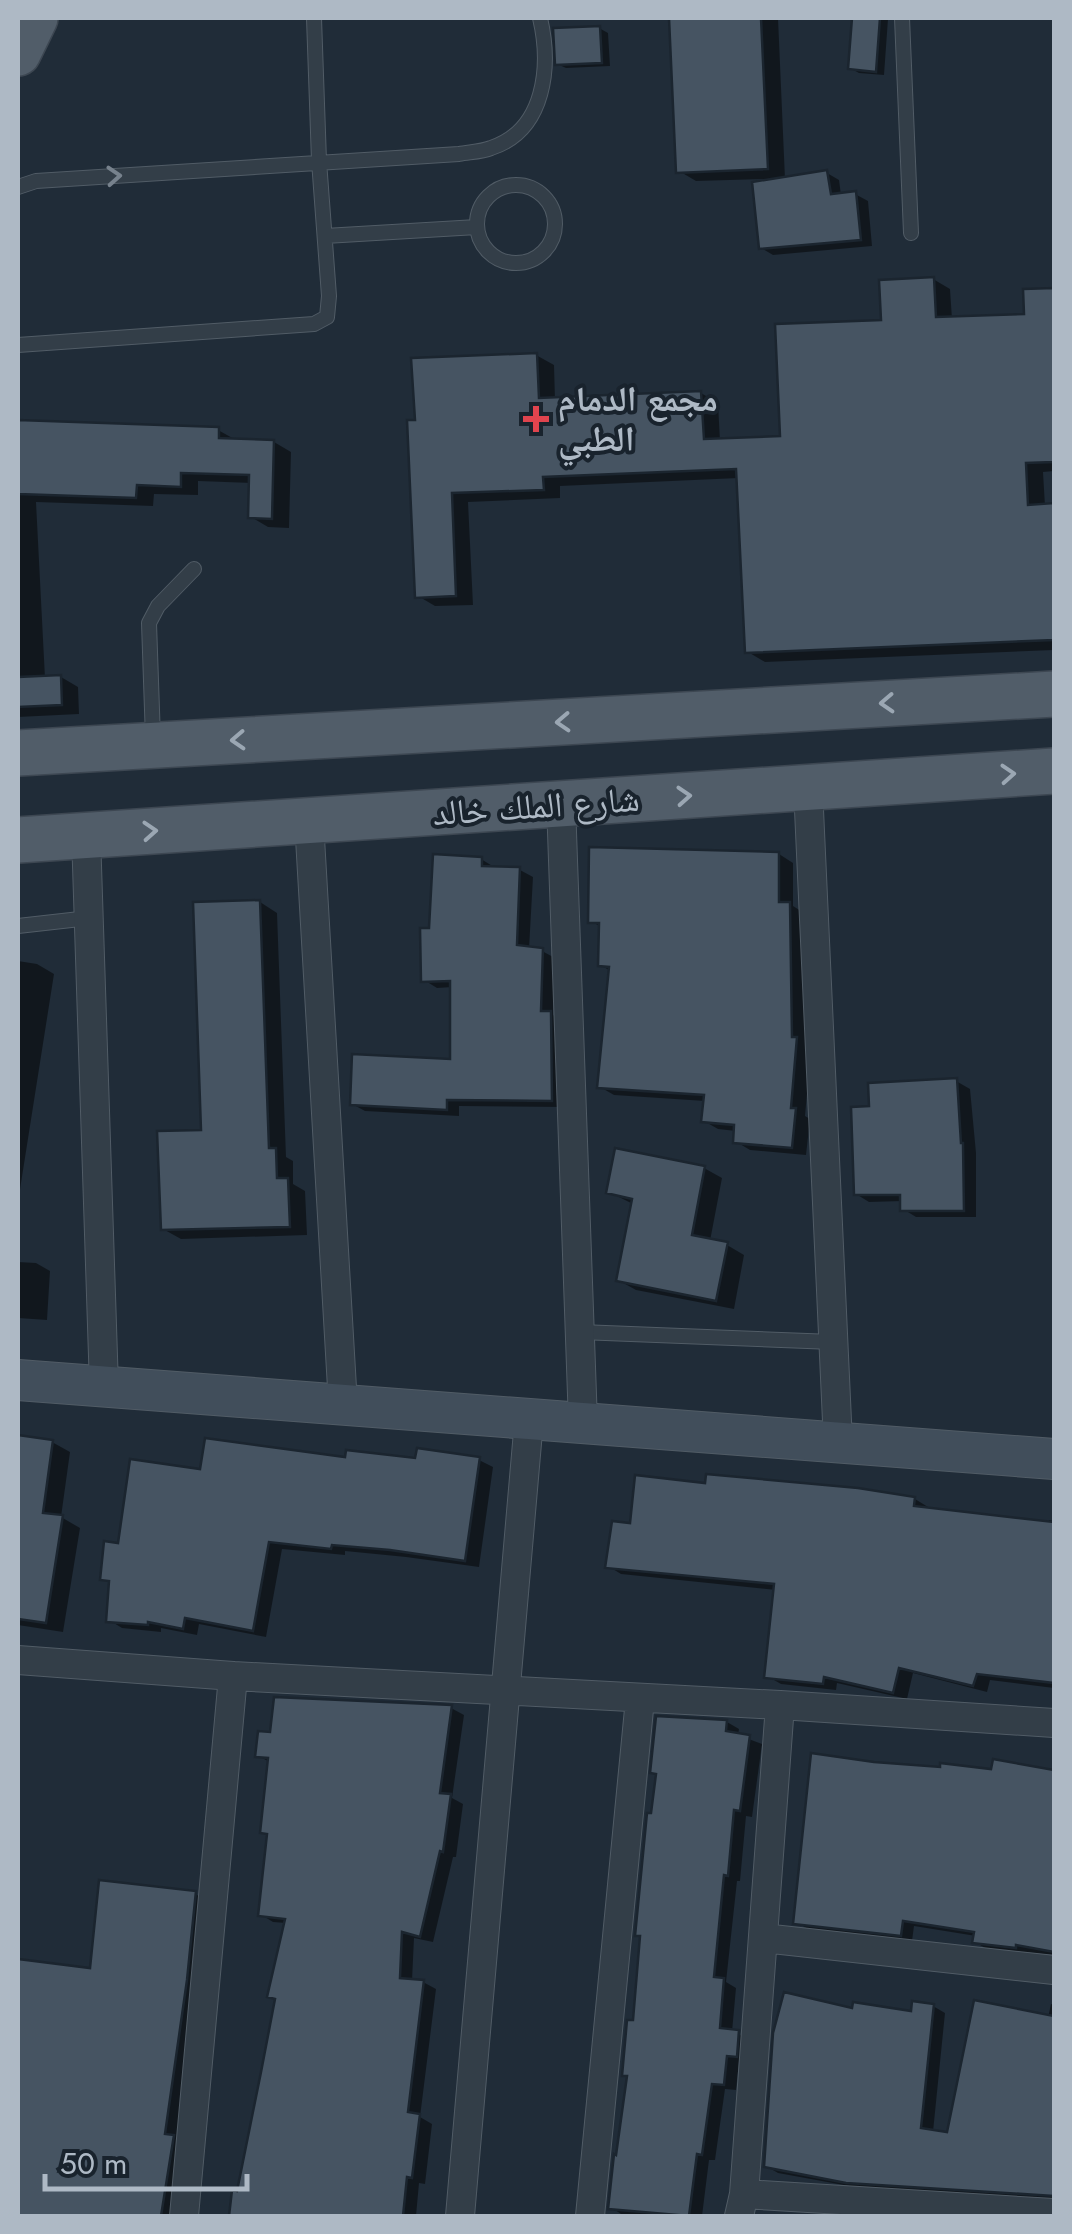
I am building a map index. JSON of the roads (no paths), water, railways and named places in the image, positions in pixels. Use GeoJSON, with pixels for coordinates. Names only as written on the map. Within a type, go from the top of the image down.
{"type":"FeatureCollection","features":[{"type":"Feature","properties":{"kind":"main road"},"geometry":{"type":"LineString","coordinates":[[18,53],[35,18]]}},
{"type":"Feature","properties":{"kind":"main road"},"geometry":{"type":"LineString","coordinates":[[18,752],[1054,694]]}},
{"type":"Feature","properties":{"kind":"main road","name":"شارع الملك خالد"},"geometry":{"type":"LineString","coordinates":[[24,842],[1054,771]]}},
{"type":"Feature","properties":{"kind":"street"},"geometry":{"type":"LineString","coordinates":[[808,788],[838,1443]]}},
{"type":"Feature","properties":{"kind":"street"},"geometry":{"type":"LineString","coordinates":[[561,804],[583,1424]]}},
{"type":"Feature","properties":{"kind":"street"},"geometry":{"type":"LineString","coordinates":[[309,821],[344,1405]]}},
{"type":"Feature","properties":{"kind":"street"},"geometry":{"type":"LineString","coordinates":[[86,836],[104,1387]]}},
{"type":"Feature","properties":{"kind":"street"},"geometry":{"type":"LineString","coordinates":[[18,1380],[1054,1459]]}},
{"type":"Feature","properties":{"kind":"street"},"geometry":{"type":"LineString","coordinates":[[460,2216],[529,1420]]}},
{"type":"Feature","properties":{"kind":"street"},"geometry":{"type":"LineString","coordinates":[[18,1660],[1054,1723]]}},
{"type":"Feature","properties":{"kind":"street"},"geometry":{"type":"LineString","coordinates":[[184,2216],[233,1676]]}},
{"type":"Feature","properties":{"kind":"street"},"geometry":{"type":"LineString","coordinates":[[590,2216],[640,1699]]}},
{"type":"Feature","properties":{"kind":"street"},"geometry":{"type":"LineString","coordinates":[[780,1704],[741,2205],[1054,2212]]}},
{"type":"Feature","properties":{"kind":"street"},"geometry":{"type":"LineString","coordinates":[[763,1938],[1054,1970]]}},
{"type":"Feature","properties":{"kind":"lane"},"geometry":{"type":"LineString","coordinates":[[18,345],[314,324],[327,317],[314,18]]}},
{"type":"Feature","properties":{"kind":"lane"},"geometry":{"type":"LineString","coordinates":[[18,187],[36,181],[459,154],[491,148],[510,138],[528,120],[544,89],[540,18]]}},
{"type":"Feature","properties":{"kind":"lane"},"geometry":{"type":"LineString","coordinates":[[902,18],[911,233]]}},
{"type":"Feature","properties":{"kind":"lane"},"geometry":{"type":"LineString","coordinates":[[516,184],[540,193],[554,214],[555,228],[545,251],[522,262],[509,262],[486,250],[476,226],[478,213],[492,192],[516,184]]}},
{"type":"Feature","properties":{"kind":"lane"},"geometry":{"type":"LineString","coordinates":[[325,236],[476,226]]}},
{"type":"Feature","properties":{"kind":"lane"},"geometry":{"type":"LineString","coordinates":[[153,745],[149,624],[158,606],[194,568]]}},
{"type":"Feature","properties":{"kind":"lane"},"geometry":{"type":"LineString","coordinates":[[18,926],[89,918]]}},
{"type":"Feature","properties":{"kind":"lane"},"geometry":{"type":"LineString","coordinates":[[580,1332],[833,1342]]}},
{"type":"Feature","properties":{"kind":"place","name":"مجمع الدمام الطبي"},"geometry":{"type":"Point","coordinates":[536,419]}}]}
